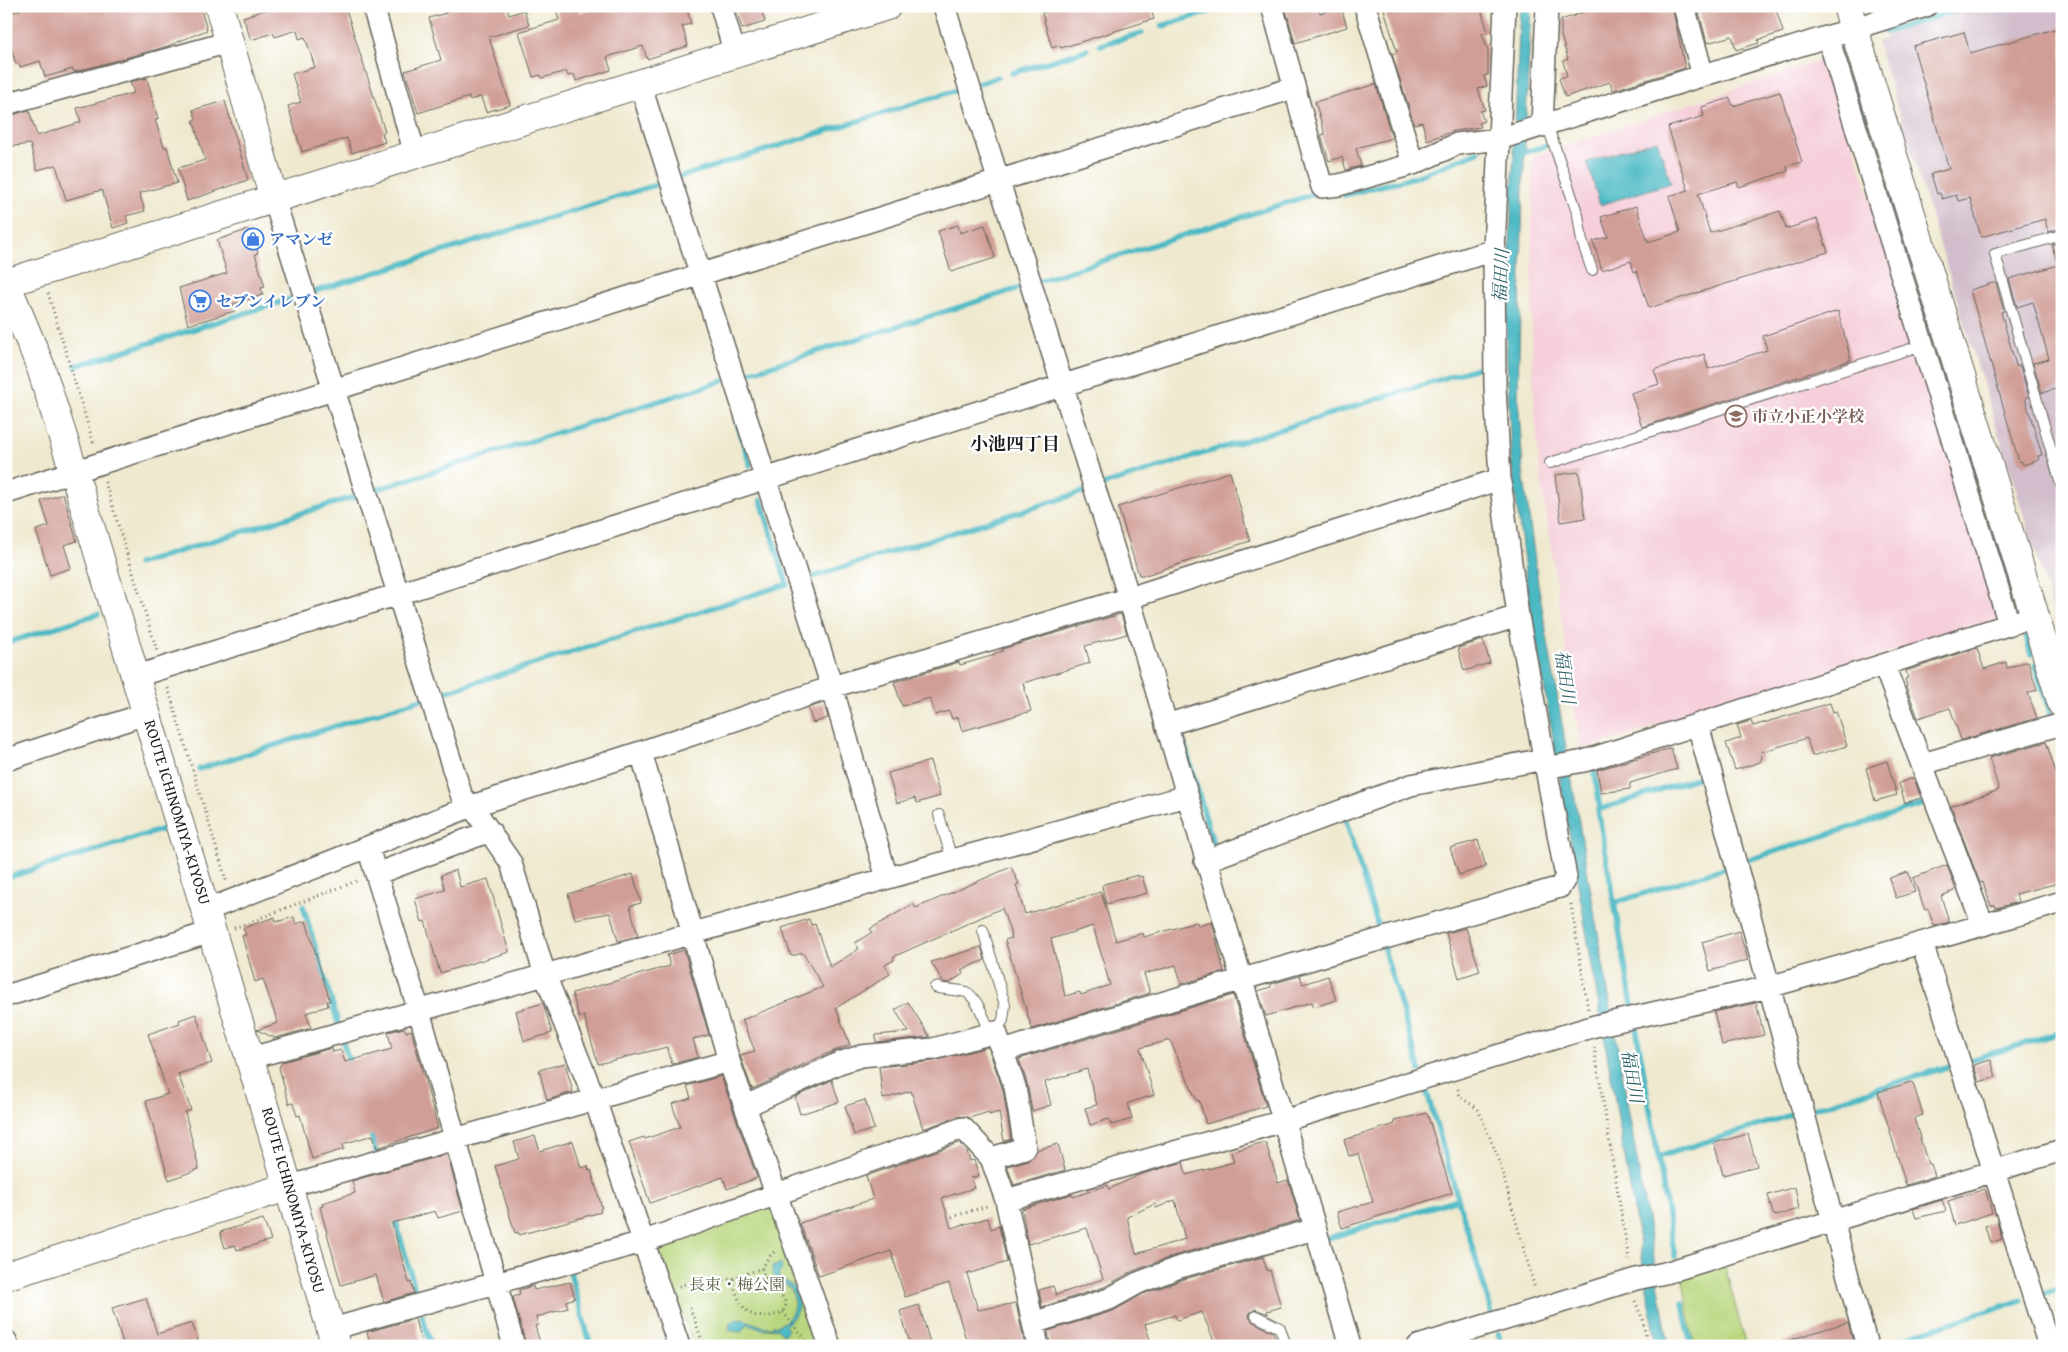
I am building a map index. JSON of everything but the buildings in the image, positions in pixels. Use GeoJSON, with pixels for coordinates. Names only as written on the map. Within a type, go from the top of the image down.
{"type":"FeatureCollection","features":[{"type":"Feature","properties":{"kind":"street"},"geometry":{"type":"LineString","coordinates":[[219,6],[274,199],[462,797],[472,806],[511,863],[545,974],[595,1100],[678,1346]]}},
{"type":"Feature","properties":{"kind":"street"},"geometry":{"type":"LineString","coordinates":[[373,6],[415,154]]}},
{"type":"Feature","properties":{"kind":"street"},"geometry":{"type":"LineString","coordinates":[[721,6],[735,54]]}},
{"type":"Feature","properties":{"kind":"street"},"geometry":{"type":"LineString","coordinates":[[6,283],[887,6]]}},
{"type":"Feature","properties":{"kind":"street"},"geometry":{"type":"LineString","coordinates":[[944,6],[1129,598],[1350,1346]]}},
{"type":"Feature","properties":{"kind":"street"},"geometry":{"type":"LineString","coordinates":[[1272,6],[1293,88],[1322,187],[1339,185],[1413,164],[1457,144],[1504,138],[1828,37],[1850,18],[1926,6]]}},
{"type":"Feature","properties":{"kind":"street"},"geometry":{"type":"LineString","coordinates":[[1366,6],[1413,164]]}},
{"type":"Feature","properties":{"kind":"street"},"geometry":{"type":"LineString","coordinates":[[746,1106],[839,1063],[861,1056],[933,1049],[997,1039],[1161,1002],[1241,981],[1560,887],[1566,877],[1518,616],[1500,479],[1495,387],[1494,250],[1504,138],[1504,6]]}},
{"type":"Feature","properties":{"kind":"street"},"geometry":{"type":"LineString","coordinates":[[1539,127],[1547,6]]}},
{"type":"Feature","properties":{"kind":"street"},"geometry":{"type":"LineString","coordinates":[[1684,6],[1703,76]]}},
{"type":"Feature","properties":{"kind":"street"},"geometry":{"type":"LineString","coordinates":[[1850,18],[2062,704]]}},
{"type":"Feature","properties":{"kind":"street"},"geometry":{"type":"LineString","coordinates":[[1828,37],[2009,624]]}},
{"type":"Feature","properties":{"kind":"street"},"geometry":{"type":"LineString","coordinates":[[6,104],[229,42]]}},
{"type":"Feature","properties":{"kind":"street"},"geometry":{"type":"LineString","coordinates":[[640,84],[832,687],[887,878]]}},
{"type":"Feature","properties":{"kind":"street"},"geometry":{"type":"LineString","coordinates":[[6,493],[1293,88]]}},
{"type":"Feature","properties":{"kind":"street"},"geometry":{"type":"LineString","coordinates":[[150,672],[1494,250]]}},
{"type":"Feature","properties":{"kind":"street","name":"ROUTE ICHINOMIYA-KIYOSU"},"geometry":{"type":"LineString","coordinates":[[6,283],[40,365],[74,472],[150,672],[148,712],[334,1338]]}},
{"type":"Feature","properties":{"kind":"street"},"geometry":{"type":"LineString","coordinates":[[1923,345],[1949,337]]}},
{"type":"Feature","properties":{"kind":"street"},"geometry":{"type":"LineString","coordinates":[[6,996],[212,925],[232,900],[472,806],[641,752],[832,687],[1129,598],[1500,479]]}},
{"type":"Feature","properties":{"kind":"street"},"geometry":{"type":"LineString","coordinates":[[1166,725],[1518,616]]}},
{"type":"Feature","properties":{"kind":"street"},"geometry":{"type":"LineString","coordinates":[[1206,860],[1411,785],[1546,764],[1578,762],[2035,616]]}},
{"type":"Feature","properties":{"kind":"street"},"geometry":{"type":"LineString","coordinates":[[1884,665],[1983,925]]}},
{"type":"Feature","properties":{"kind":"street"},"geometry":{"type":"LineString","coordinates":[[6,760],[148,712]]}},
{"type":"Feature","properties":{"kind":"street"},"geometry":{"type":"LineString","coordinates":[[1922,764],[2062,724]]}},
{"type":"Feature","properties":{"kind":"street"},"geometry":{"type":"LineString","coordinates":[[1698,725],[1866,1346]]}},
{"type":"Feature","properties":{"kind":"street"},"geometry":{"type":"LineString","coordinates":[[641,752],[730,1061],[778,1193],[830,1346]]}},
{"type":"Feature","properties":{"kind":"street"},"geometry":{"type":"LineString","coordinates":[[251,1058],[887,878],[1187,796]]}},
{"type":"Feature","properties":{"kind":"street"},"geometry":{"type":"LineString","coordinates":[[376,874],[490,831]]}},
{"type":"Feature","properties":{"kind":"street"},"geometry":{"type":"LineString","coordinates":[[368,848],[419,1011],[514,1346]]}},
{"type":"Feature","properties":{"kind":"street"},"geometry":{"type":"LineString","coordinates":[[1006,1200],[1283,1121],[1593,1026],[1769,987],[2062,902]]}},
{"type":"Feature","properties":{"kind":"street"},"geometry":{"type":"LineString","coordinates":[[1922,943],[2049,1346]]}},
{"type":"Feature","properties":{"kind":"street"},"geometry":{"type":"LineString","coordinates":[[991,1158],[1025,1148],[1017,1095],[997,1039]]}},
{"type":"Feature","properties":{"kind":"street"},"geometry":{"type":"LineString","coordinates":[[6,1276],[290,1186],[454,1137],[595,1100],[730,1061]]}},
{"type":"Feature","properties":{"kind":"street"},"geometry":{"type":"LineString","coordinates":[[334,1338],[496,1284],[642,1242],[963,1128],[991,1158],[1006,1200],[1038,1346]]}},
{"type":"Feature","properties":{"kind":"street"},"geometry":{"type":"LineString","coordinates":[[1418,1346],[1632,1281],[1665,1273],[2062,1150]]}},
{"type":"Feature","properties":{"kind":"street"},"geometry":{"type":"LineString","coordinates":[[1033,1323],[1109,1299],[1138,1283],[1176,1268],[1315,1229]]}},
{"type":"Feature","properties":{"kind":"street"},"geometry":{"type":"LineString","coordinates":[[6,1341],[8,1346]]}},
{"type":"Feature","properties":{"kind":"lane"},"geometry":{"type":"LineString","coordinates":[[1539,127],[1578,215],[1582,241],[1592,270]]}},
{"type":"Feature","properties":{"kind":"lane"},"geometry":{"type":"LineString","coordinates":[[2062,235],[1995,254],[2062,488]]}},
{"type":"Feature","properties":{"kind":"lane"},"geometry":{"type":"LineString","coordinates":[[1550,463],[1923,345]]}},
{"type":"Feature","properties":{"kind":"lane"},"geometry":{"type":"LineString","coordinates":[[939,814],[952,860]]}},
{"type":"Feature","properties":{"kind":"lane"},"geometry":{"type":"LineString","coordinates":[[983,930],[1005,1005],[997,1039]]}},
{"type":"Feature","properties":{"kind":"lane"},"geometry":{"type":"LineString","coordinates":[[935,987],[946,991],[966,992],[973,999],[997,1039]]}},
{"type":"Feature","properties":{"kind":"lane"},"geometry":{"type":"LineString","coordinates":[[1256,1316],[1280,1328],[1286,1346]]}},
{"type":"Feature","properties":{"kind":"path"},"geometry":{"type":"LineString","coordinates":[[45,283],[100,464],[150,672],[232,900]]}},
{"type":"Feature","properties":{"kind":"path"},"geometry":{"type":"LineString","coordinates":[[212,925],[376,874]]}},
{"type":"Feature","properties":{"kind":"path"},"geometry":{"type":"LineString","coordinates":[[1566,877],[1593,1026],[1632,1281],[1643,1320],[1647,1346]]}},
{"type":"Feature","properties":{"kind":"path"},"geometry":{"type":"LineString","coordinates":[[1452,1069],[1460,1097],[1478,1110],[1498,1160],[1540,1309]]}},
{"type":"Feature","properties":{"kind":"path"},"geometry":{"type":"LineString","coordinates":[[952,1217],[1006,1200]]}},
{"type":"Feature","properties":{"kind":"path"},"geometry":{"type":"LineString","coordinates":[[660,1294],[696,1281],[732,1279],[760,1269],[769,1256],[780,1247],[794,1242]]}},
{"type":"Feature","properties":{"kind":"path"},"geometry":{"type":"LineString","coordinates":[[732,1279],[738,1300],[745,1311],[754,1316],[763,1317],[783,1312],[786,1306],[785,1298],[764,1279],[760,1269]]}},
{"type":"Feature","properties":{"kind":"path"},"geometry":{"type":"LineString","coordinates":[[681,1286],[684,1295]]}},
{"type":"Feature","properties":{"kind":"path"},"geometry":{"type":"LineString","coordinates":[[688,1304],[702,1340],[707,1346]]}},
{"type":"Feature","properties":{"kind":"path"},"geometry":{"type":"LineString","coordinates":[[783,1312],[810,1346]]}},
{"type":"Feature","properties":{"kind":"shaded area"},"geometry":{"type":"Polygon","coordinates":[[[1977,6],[2062,6],[2062,638],[1877,42],[1887,38],[1885,35],[1977,6]]]}},
{"type":"Feature","properties":{"kind":"shaded area","name":"市立小正小学校"},"geometry":{"type":"Polygon","coordinates":[[[1827,58],[1999,618],[1581,750],[1539,466],[1532,367],[1532,157],[1827,58]]]}},
{"type":"Feature","properties":{"kind":"green space","name":"長束・梅公園"},"geometry":{"type":"Polygon","coordinates":[[[772,1202],[824,1346],[694,1346],[657,1244],[772,1202]]]}},
{"type":"Feature","properties":{"kind":"green space"},"geometry":{"type":"Polygon","coordinates":[[[1724,1263],[1746,1346],[1694,1346],[1682,1275],[1724,1263]]]}},
{"type":"Feature","properties":{"kind":"water"},"geometry":{"type":"Polygon","coordinates":[[[1520,6],[1531,6],[1523,188],[1518,395],[1523,471],[1538,584],[1669,1346],[1657,1346],[1527,586],[1511,458],[1506,337],[1520,6]]]}},
{"type":"Feature","properties":{"kind":"water"},"geometry":{"type":"Polygon","coordinates":[[[1657,140],[1671,183],[1600,205],[1587,162],[1657,140]]]}},
{"type":"Feature","properties":{"kind":"water"},"geometry":{"type":"Polygon","coordinates":[[[781,1263],[782,1269],[778,1276],[796,1290],[799,1301],[796,1312],[785,1326],[788,1329],[784,1335],[777,1328],[763,1329],[748,1324],[741,1332],[729,1329],[730,1323],[735,1320],[740,1319],[761,1326],[772,1327],[774,1324],[775,1326],[781,1324],[790,1316],[794,1306],[793,1294],[791,1289],[776,1278],[772,1267],[781,1263]]]}},
{"type":"Feature","properties":{"kind":"waterway"},"geometry":{"type":"LineString","coordinates":[[1162,26],[1228,6]]}},
{"type":"Feature","properties":{"kind":"waterway"},"geometry":{"type":"LineString","coordinates":[[1885,32],[1969,6]]}},
{"type":"Feature","properties":{"kind":"waterway"},"geometry":{"type":"LineString","coordinates":[[1100,45],[1142,33]]}},
{"type":"Feature","properties":{"kind":"waterway"},"geometry":{"type":"LineString","coordinates":[[1012,73],[1087,50]]}},
{"type":"Feature","properties":{"kind":"waterway"},"geometry":{"type":"LineString","coordinates":[[1845,54],[1913,274]]}},
{"type":"Feature","properties":{"kind":"waterway"},"geometry":{"type":"LineString","coordinates":[[977,84],[998,77]]}},
{"type":"Feature","properties":{"kind":"waterway"},"geometry":{"type":"LineString","coordinates":[[680,177],[957,90]]}},
{"type":"Feature","properties":{"kind":"waterway"},"geometry":{"type":"LineString","coordinates":[[1519,154],[1545,146]]}},
{"type":"Feature","properties":{"kind":"waterway"},"geometry":{"type":"LineString","coordinates":[[1344,195],[1415,177],[1478,152]]}},
{"type":"Feature","properties":{"kind":"waterway"},"geometry":{"type":"LineString","coordinates":[[313,292],[662,183],[663,187]]}},
{"type":"Feature","properties":{"kind":"waterway"},"geometry":{"type":"LineString","coordinates":[[1039,281],[1314,194]]}},
{"type":"Feature","properties":{"kind":"waterway"},"geometry":{"type":"LineString","coordinates":[[742,375],[1020,288]]}},
{"type":"Feature","properties":{"kind":"waterway"},"geometry":{"type":"LineString","coordinates":[[1920,293],[1931,331]]}},
{"type":"Feature","properties":{"kind":"waterway"},"geometry":{"type":"LineString","coordinates":[[76,366],[294,298]]}},
{"type":"Feature","properties":{"kind":"waterway"},"geometry":{"type":"LineString","coordinates":[[1937,351],[2018,611]]}},
{"type":"Feature","properties":{"kind":"waterway"},"geometry":{"type":"LineString","coordinates":[[1103,485],[1480,367]]}},
{"type":"Feature","properties":{"kind":"waterway"},"geometry":{"type":"LineString","coordinates":[[375,490],[723,381]]}},
{"type":"Feature","properties":{"kind":"waterway"},"geometry":{"type":"LineString","coordinates":[[736,419],[750,465]]}},
{"type":"Feature","properties":{"kind":"waterway"},"geometry":{"type":"LineString","coordinates":[[806,579],[1086,491]]}},
{"type":"Feature","properties":{"kind":"waterway"},"geometry":{"type":"LineString","coordinates":[[138,564],[357,496]]}},
{"type":"Feature","properties":{"kind":"waterway"},"geometry":{"type":"LineString","coordinates":[[439,694],[787,584],[761,500]]}},
{"type":"Feature","properties":{"kind":"waterway"},"geometry":{"type":"LineString","coordinates":[[6,643],[98,614]]}},
{"type":"Feature","properties":{"kind":"waterway"},"geometry":{"type":"LineString","coordinates":[[2024,629],[2031,654]]}},
{"type":"Feature","properties":{"kind":"waterway"},"geometry":{"type":"LineString","coordinates":[[2035,665],[2053,722]]}},
{"type":"Feature","properties":{"kind":"waterway"},"geometry":{"type":"LineString","coordinates":[[199,769],[422,699]]}},
{"type":"Feature","properties":{"kind":"waterway"},"geometry":{"type":"LineString","coordinates":[[2056,733],[2062,752]]}},
{"type":"Feature","properties":{"kind":"waterway"},"geometry":{"type":"LineString","coordinates":[[1183,740],[1215,850]]}},
{"type":"Feature","properties":{"kind":"waterway"},"geometry":{"type":"LineString","coordinates":[[1594,766],[1600,809]]}},
{"type":"Feature","properties":{"kind":"waterway"},"geometry":{"type":"LineString","coordinates":[[1632,1005],[1598,810],[1703,776]]}},
{"type":"Feature","properties":{"kind":"waterway"},"geometry":{"type":"LineString","coordinates":[[1745,861],[1924,804]]}},
{"type":"Feature","properties":{"kind":"waterway"},"geometry":{"type":"LineString","coordinates":[[1346,821],[1380,933]]}},
{"type":"Feature","properties":{"kind":"waterway"},"geometry":{"type":"LineString","coordinates":[[6,878],[167,828]]}},
{"type":"Feature","properties":{"kind":"waterway"},"geometry":{"type":"LineString","coordinates":[[1614,903],[1724,868]]}},
{"type":"Feature","properties":{"kind":"waterway"},"geometry":{"type":"LineString","coordinates":[[303,906],[338,1023]]}},
{"type":"Feature","properties":{"kind":"waterway"},"geometry":{"type":"LineString","coordinates":[[1383,946],[1420,1070]]}},
{"type":"Feature","properties":{"kind":"waterway","name":"福田川"},"geometry":{"type":"LineString","coordinates":[[1636,1027],[1675,1257]]}},
{"type":"Feature","properties":{"kind":"waterway"},"geometry":{"type":"LineString","coordinates":[[1967,1061],[2062,1032]]}},
{"type":"Feature","properties":{"kind":"waterway"},"geometry":{"type":"LineString","coordinates":[[343,1042],[351,1067]]}},
{"type":"Feature","properties":{"kind":"waterway"},"geometry":{"type":"LineString","coordinates":[[1815,1108],[1950,1066]]}},
{"type":"Feature","properties":{"kind":"waterway"},"geometry":{"type":"LineString","coordinates":[[1425,1086],[1492,1314]]}},
{"type":"Feature","properties":{"kind":"waterway"},"geometry":{"type":"LineString","coordinates":[[1658,1157],[1794,1114]]}},
{"type":"Feature","properties":{"kind":"waterway"},"geometry":{"type":"LineString","coordinates":[[369,1128],[376,1152]]}},
{"type":"Feature","properties":{"kind":"waterway"},"geometry":{"type":"LineString","coordinates":[[1328,1238],[1458,1199]]}},
{"type":"Feature","properties":{"kind":"waterway"},"geometry":{"type":"LineString","coordinates":[[394,1215],[417,1296]]}},
{"type":"Feature","properties":{"kind":"waterway"},"geometry":{"type":"LineString","coordinates":[[570,1272],[591,1346]]}},
{"type":"Feature","properties":{"kind":"waterway"},"geometry":{"type":"LineString","coordinates":[[2043,1294],[2062,1288]]}},
{"type":"Feature","properties":{"kind":"waterway"},"geometry":{"type":"LineString","coordinates":[[1878,1346],[2022,1300]]}},
{"type":"Feature","properties":{"kind":"waterway"},"geometry":{"type":"LineString","coordinates":[[1683,1303],[1691,1346]]}},
{"type":"Feature","properties":{"kind":"waterway"},"geometry":{"type":"LineString","coordinates":[[422,1315],[431,1346]]}},
{"type":"Feature","properties":{"kind":"waterway"},"geometry":{"type":"LineString","coordinates":[[1498,1333],[1502,1346]]}},
{"type":"Feature","properties":{"kind":"place","name":"アマンゼ"},"geometry":{"type":"Point","coordinates":[253,239]}},
{"type":"Feature","properties":{"kind":"place","name":"セブンイレブン"},"geometry":{"type":"Point","coordinates":[200,301]}},
{"type":"Feature","properties":{"kind":"place","name":"市立小正小学校"},"geometry":{"type":"Point","coordinates":[1736,416]}},
{"type":"Feature","properties":{"kind":"district","name":"小池四丁目"},"geometry":{"type":"Point","coordinates":[1015,444]}}]}
